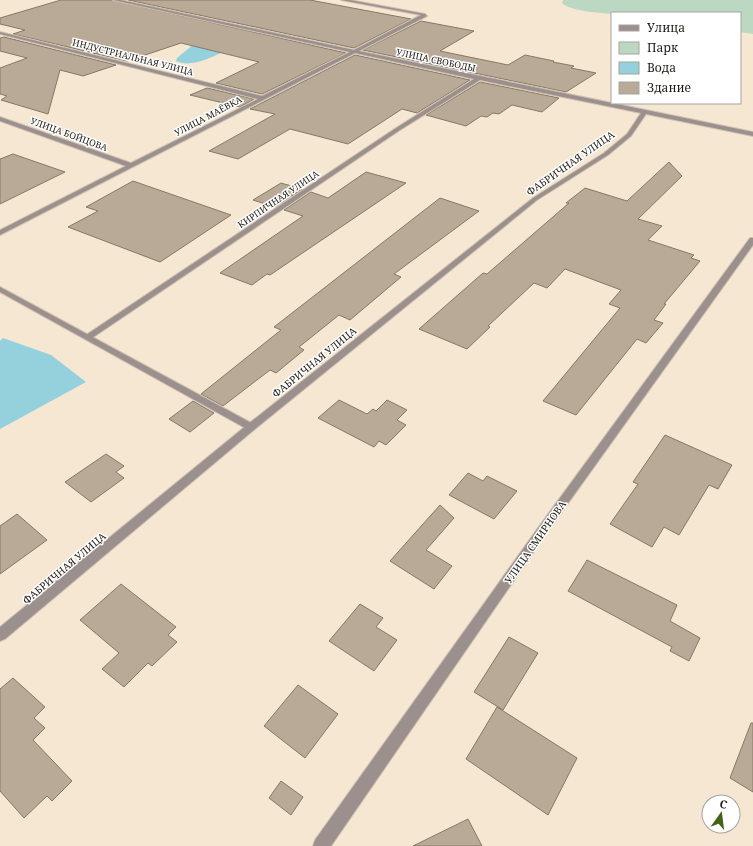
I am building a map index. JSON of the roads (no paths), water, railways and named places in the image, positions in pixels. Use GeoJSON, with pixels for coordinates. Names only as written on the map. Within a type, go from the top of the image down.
{"type":"FeatureCollection","features":[{"type":"Feature","properties":{"kind":"street","name":"УЛИЦА СВОБОДЫ"},"geometry":{"type":"LineString","coordinates":[[115,0],[479,78],[753,134]]}},
{"type":"Feature","properties":{"kind":"street","name":"УЛИЦА МАЁВКА"},"geometry":{"type":"LineString","coordinates":[[0,233],[425,15],[343,0]]}},
{"type":"Feature","properties":{"kind":"street","name":"ИНДУСТРИАЛЬНАЯ УЛИЦА"},"geometry":{"type":"LineString","coordinates":[[0,33],[262,98]]}},
{"type":"Feature","properties":{"kind":"street","name":"КИРПИЧНАЯ УЛИЦА"},"geometry":{"type":"LineString","coordinates":[[90,337],[398,129],[479,78]]}},
{"type":"Feature","properties":{"kind":"street","name":"ФАБРИЧНАЯ УЛИЦА"},"geometry":{"type":"LineString","coordinates":[[0,635],[251,427],[535,200],[606,154],[629,135],[644,112]]}},
{"type":"Feature","properties":{"kind":"street","name":"УЛИЦА БОЙЦОВА"},"geometry":{"type":"LineString","coordinates":[[0,119],[132,166]]}},
{"type":"Feature","properties":{"kind":"street","name":"УЛИЦА СМИРНОВА"},"geometry":{"type":"LineString","coordinates":[[321,846],[537,538],[753,240]]}},
{"type":"Feature","properties":{"kind":"street"},"geometry":{"type":"LineString","coordinates":[[0,289],[90,337],[251,427]]}},
{"type":"Feature","properties":{"kind":"water"},"geometry":{"type":"Polygon","coordinates":[[[194,44],[223,52],[194,63],[182,63],[176,61],[177,58],[194,44]]]}},
{"type":"Feature","properties":{"kind":"water"},"geometry":{"type":"Polygon","coordinates":[[[3,338],[51,355],[86,382],[0,429],[0,341],[3,338]]]}}]}
